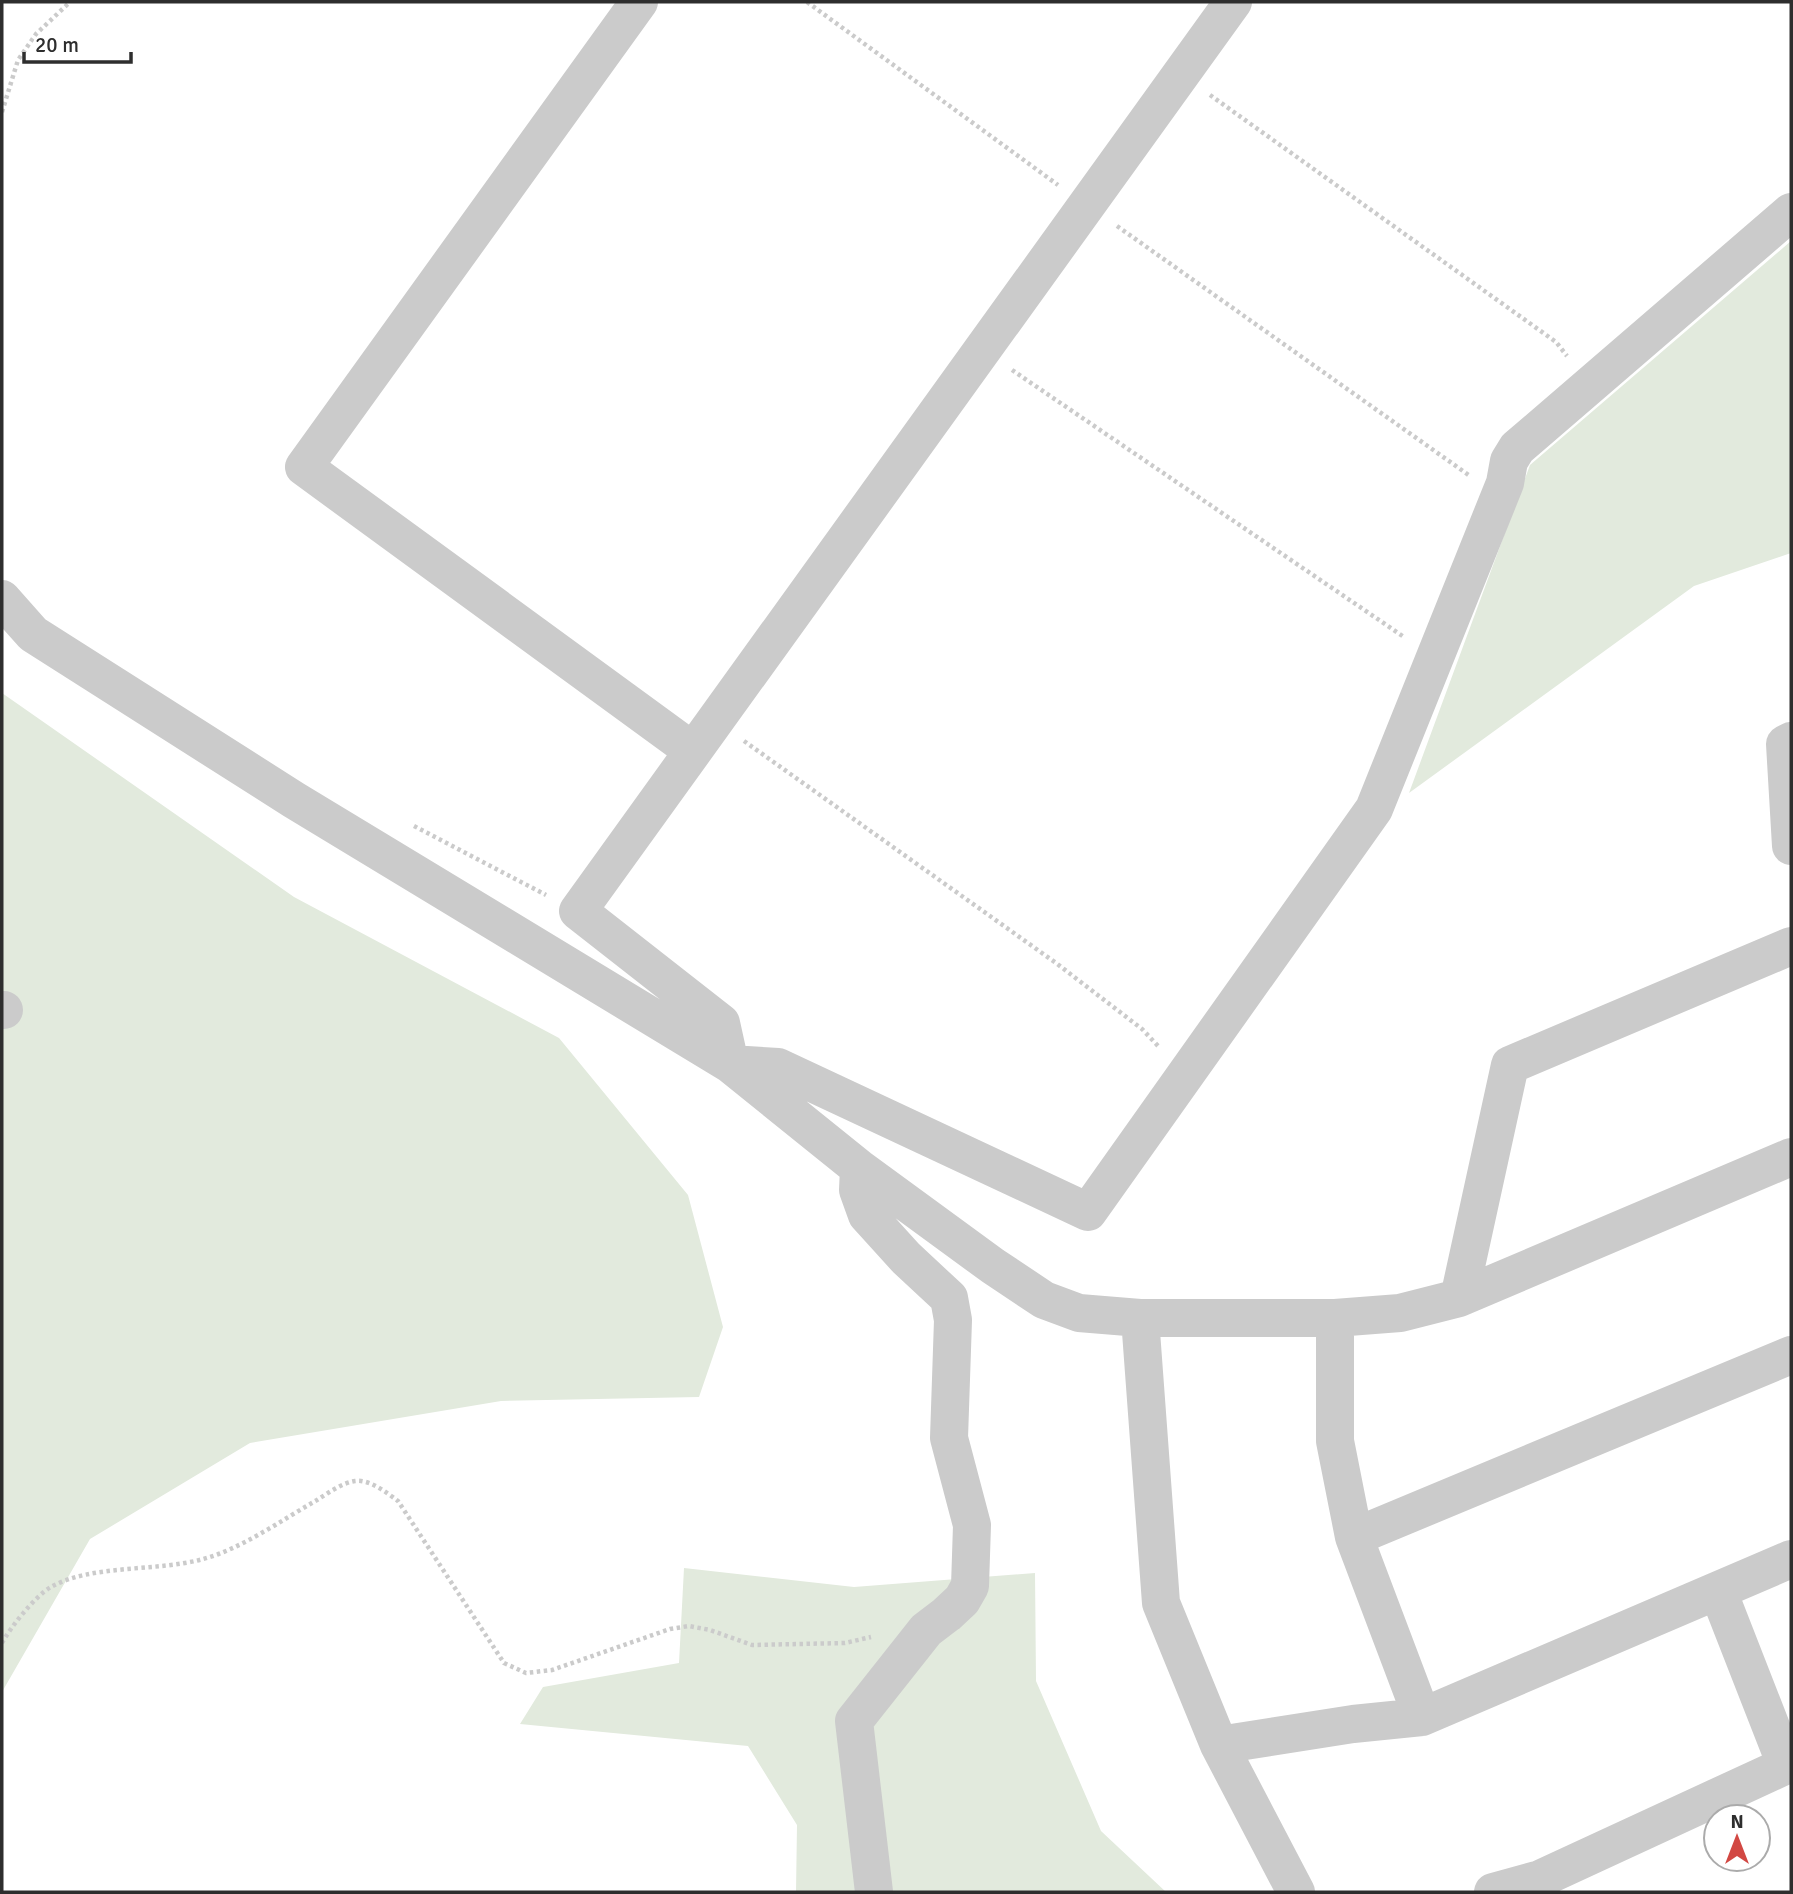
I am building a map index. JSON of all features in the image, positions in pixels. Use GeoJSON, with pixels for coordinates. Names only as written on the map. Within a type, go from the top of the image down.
{"type":"FeatureCollection","features":[{"type":"Feature","properties":{"kind":"street"},"geometry":{"type":"LineString","coordinates":[[639,2],[304,467],[693,751]]}},
{"type":"Feature","properties":{"kind":"street"},"geometry":{"type":"LineString","coordinates":[[730,1063],[721,1023],[578,911],[1233,2]]}},
{"type":"Feature","properties":{"kind":"street"},"geometry":{"type":"LineString","coordinates":[[730,1063],[778,1066],[1088,1212],[1374,809],[1500,493],[1509,461],[1517,448],[1791,212]]}},
{"type":"Feature","properties":{"kind":"street"},"geometry":{"type":"LineString","coordinates":[[2,599],[33,634],[55,649],[294,800],[730,1063],[859,1168],[993,1266],[1044,1300],[1079,1313],[1140,1318],[1335,1318],[1400,1313],[1459,1298],[1791,1157]]}},
{"type":"Feature","properties":{"kind":"street"},"geometry":{"type":"LineString","coordinates":[[1789,731],[1791,846]]}},
{"type":"Feature","properties":{"kind":"street"},"geometry":{"type":"LineString","coordinates":[[1459,1298],[1510,1065],[1791,946]]}},
{"type":"Feature","properties":{"kind":"street"},"geometry":{"type":"LineString","coordinates":[[859,1168],[858,1190],[867,1215],[906,1258],[949,1298],[953,1320],[949,1438],[972,1525],[970,1586],[962,1600],[926,1630],[854,1721],[874,1892]]}},
{"type":"Feature","properties":{"kind":"street"},"geometry":{"type":"LineString","coordinates":[[1140,1318],[1161,1603],[1219,1745],[1296,1892]]}},
{"type":"Feature","properties":{"kind":"street"},"geometry":{"type":"LineString","coordinates":[[1335,1318],[1335,1441],[1354,1537],[1422,1717]]}},
{"type":"Feature","properties":{"kind":"street"},"geometry":{"type":"LineString","coordinates":[[1354,1537],[1791,1355]]}},
{"type":"Feature","properties":{"kind":"street"},"geometry":{"type":"LineString","coordinates":[[1219,1745],[1353,1724],[1422,1717],[1791,1559]]}},
{"type":"Feature","properties":{"kind":"street"},"geometry":{"type":"LineString","coordinates":[[1493,1892],[1540,1879],[1789,1764],[1718,1591]]}},
{"type":"Feature","properties":{"kind":"path"},"geometry":{"type":"LineString","coordinates":[[2,112],[19,60],[36,34],[70,2]]}},
{"type":"Feature","properties":{"kind":"path"},"geometry":{"type":"LineString","coordinates":[[807,2],[1086,205],[1479,482],[1500,493]]}},
{"type":"Feature","properties":{"kind":"path"},"geometry":{"type":"LineString","coordinates":[[1181,74],[1556,342],[1591,385]]}},
{"type":"Feature","properties":{"kind":"path"},"geometry":{"type":"LineString","coordinates":[[982,350],[1398,635],[1438,648]]}},
{"type":"Feature","properties":{"kind":"path"},"geometry":{"type":"LineString","coordinates":[[717,718],[751,746],[1077,979],[1142,1029],[1185,1075]]}},
{"type":"Feature","properties":{"kind":"path"},"geometry":{"type":"LineString","coordinates":[[2,1643],[28,1609],[50,1587],[84,1575],[205,1559],[244,1541],[337,1488],[357,1480],[380,1488],[398,1501],[503,1664],[526,1673],[552,1670],[670,1629],[689,1626],[710,1630],[752,1645],[845,1643],[909,1629],[926,1630]]}},
{"type":"Feature","properties":{"kind":"shaded area"},"geometry":{"type":"Polygon","coordinates":[[[1791,241],[1791,553],[1694,586],[1409,793],[1530,465],[1791,241]]]}},
{"type":"Feature","properties":{"kind":"shaded area"},"geometry":{"type":"Polygon","coordinates":[[[2,693],[294,897],[559,1038],[688,1195],[723,1327],[699,1397],[501,1401],[250,1443],[90,1539],[2,1692],[2,693]]]}},
{"type":"Feature","properties":{"kind":"shaded area"},"geometry":{"type":"Polygon","coordinates":[[[684,1568],[854,1587],[1035,1573],[1036,1681],[1101,1831],[1166,1892],[796,1892],[797,1825],[748,1746],[520,1724],[543,1687],[679,1663],[684,1568]]]}}]}
